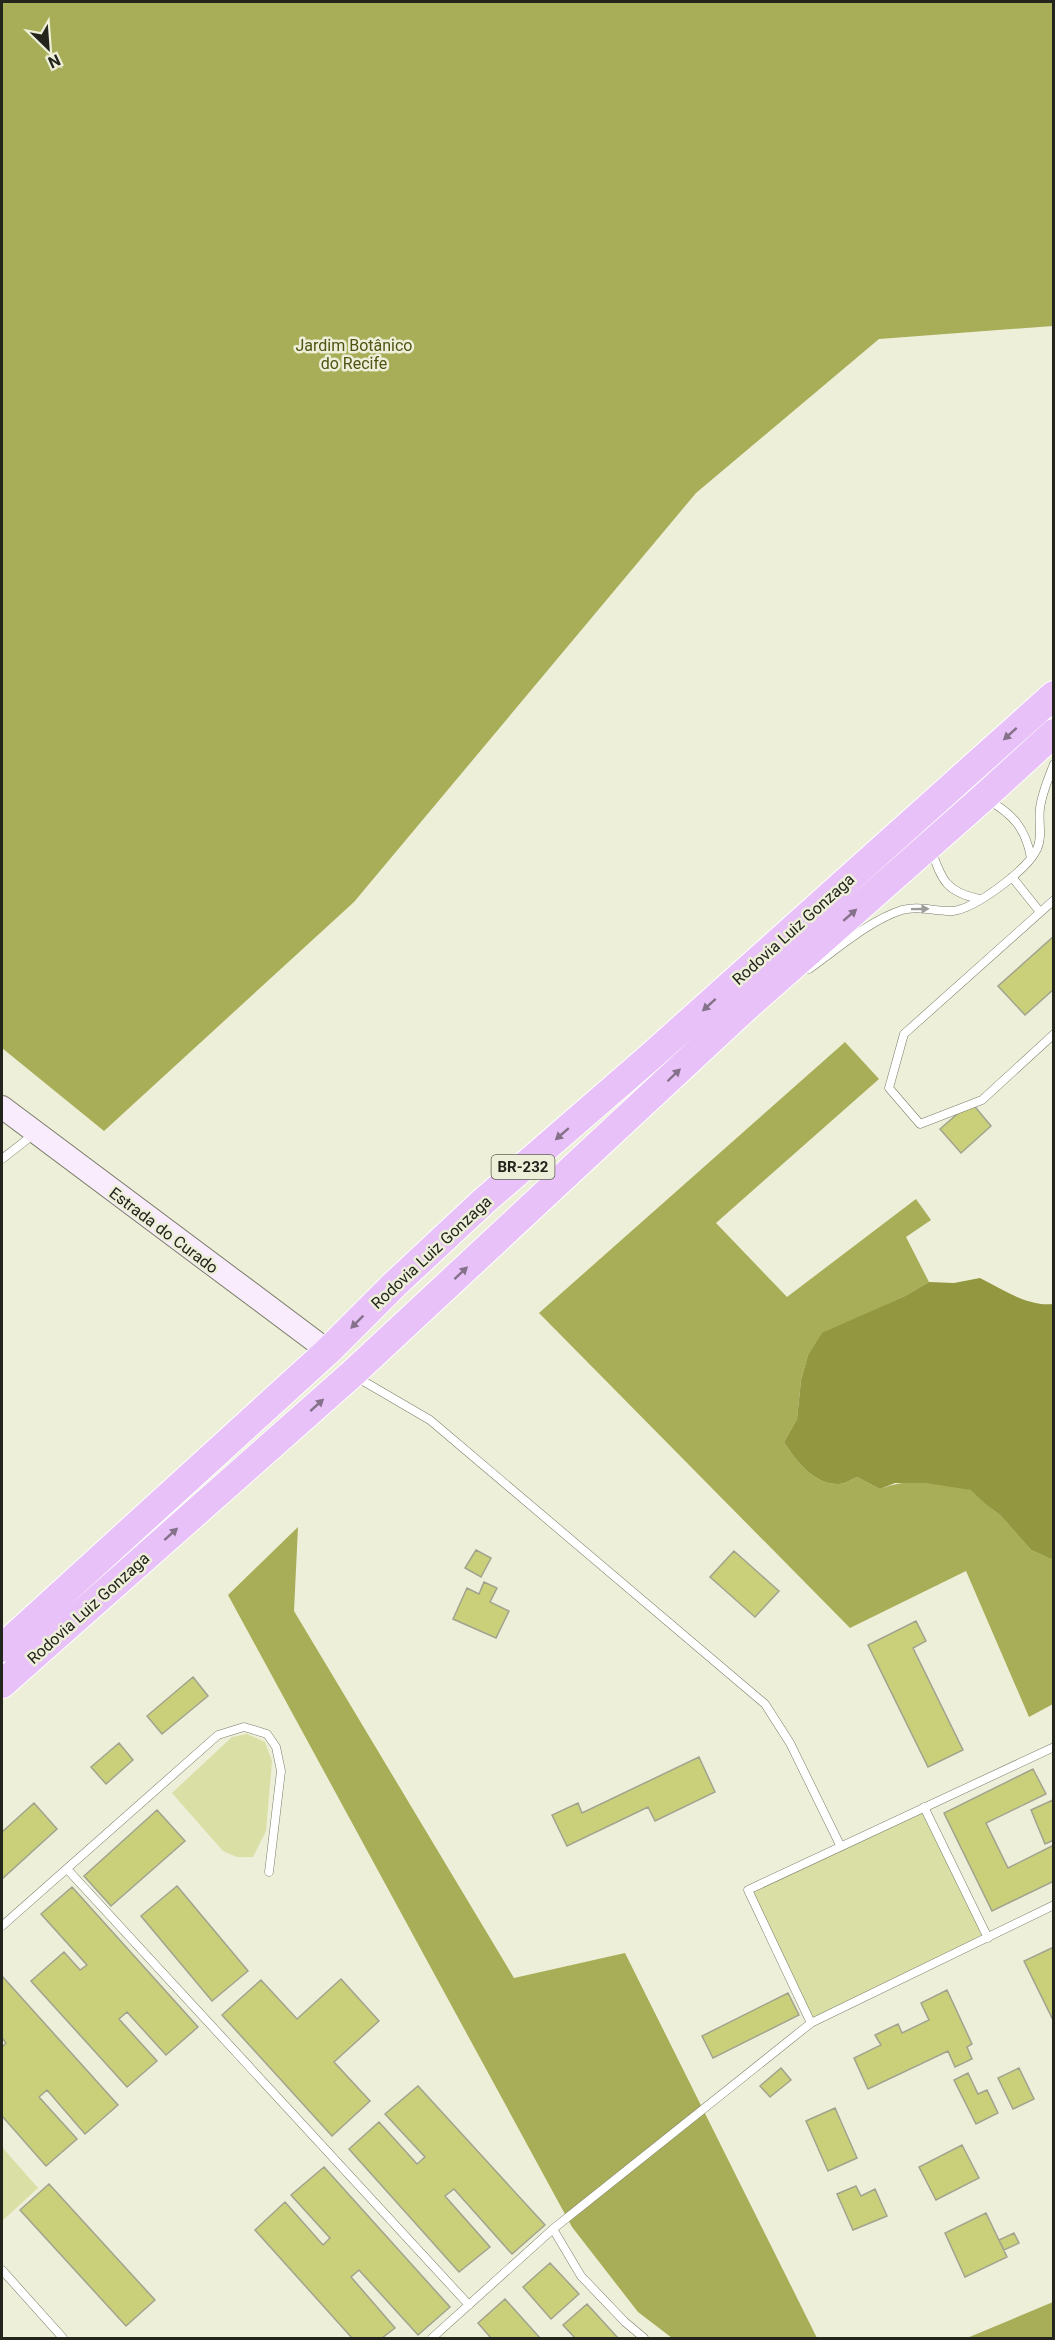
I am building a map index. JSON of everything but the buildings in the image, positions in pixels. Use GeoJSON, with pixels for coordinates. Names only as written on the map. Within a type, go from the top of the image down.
{"type":"FeatureCollection","features":[{"type":"Feature","properties":{"kind":"highway","name":"Rodovia Luiz Gonzaga"},"geometry":{"type":"LineString","coordinates":[[2,1648],[328,1351],[395,1284],[484,1201],[649,1058],[1053,695]]}},
{"type":"Feature","properties":{"kind":"highway","name":"Rodovia Luiz Gonzaga"},"geometry":{"type":"LineString","coordinates":[[2,1684],[352,1374],[744,1009],[1053,733]]}},
{"type":"Feature","properties":{"kind":"main road","name":"Estrada do Curado"},"geometry":{"type":"LineString","coordinates":[[2,1107],[35,1134],[328,1351]]}},
{"type":"Feature","properties":{"kind":"lane"},"geometry":{"type":"LineString","coordinates":[[800,975],[884,918],[902,910],[920,907],[953,910],[979,899],[1012,877],[1031,858],[1040,839],[1040,810],[1053,764]]}},
{"type":"Feature","properties":{"kind":"lane"},"geometry":{"type":"LineString","coordinates":[[984,797],[1002,807],[1018,823],[1028,841],[1031,858]]}},
{"type":"Feature","properties":{"kind":"lane"},"geometry":{"type":"LineString","coordinates":[[930,844],[940,872],[949,887],[957,893],[979,899]]}},
{"type":"Feature","properties":{"kind":"lane"},"geometry":{"type":"LineString","coordinates":[[1012,877],[1040,912]]}},
{"type":"Feature","properties":{"kind":"lane"},"geometry":{"type":"LineString","coordinates":[[1053,900],[904,1034],[889,1089],[920,1124],[982,1100],[1053,1034]]}},
{"type":"Feature","properties":{"kind":"lane"},"geometry":{"type":"LineString","coordinates":[[744,1009],[790,981]]}},
{"type":"Feature","properties":{"kind":"lane"},"geometry":{"type":"LineString","coordinates":[[2,1159],[35,1134]]}},
{"type":"Feature","properties":{"kind":"lane"},"geometry":{"type":"LineString","coordinates":[[352,1374],[430,1420],[765,1704],[790,1743],[840,1845]]}},
{"type":"Feature","properties":{"kind":"lane"},"geometry":{"type":"LineString","coordinates":[[2,1926],[218,1735],[244,1727],[267,1734],[276,1747],[281,1772],[269,1872]]}},
{"type":"Feature","properties":{"kind":"lane"},"geometry":{"type":"LineString","coordinates":[[811,2023],[748,1890],[1053,1747]]}},
{"type":"Feature","properties":{"kind":"lane"},"geometry":{"type":"LineString","coordinates":[[924,1807],[988,1938]]}},
{"type":"Feature","properties":{"kind":"lane"},"geometry":{"type":"LineString","coordinates":[[67,1869],[469,2305]]}},
{"type":"Feature","properties":{"kind":"lane"},"geometry":{"type":"LineString","coordinates":[[432,2338],[553,2229],[811,2023],[1053,1905]]}},
{"type":"Feature","properties":{"kind":"lane"},"geometry":{"type":"LineString","coordinates":[[553,2229],[581,2276],[624,2322],[644,2338]]}},
{"type":"Feature","properties":{"kind":"lane"},"geometry":{"type":"LineString","coordinates":[[2,2270],[5,2279],[63,2338]]}},
{"type":"Feature","properties":{"kind":"shaded area"},"geometry":{"type":"Polygon","coordinates":[[[980,1278],[1025,1300],[1053,1304],[1053,1560],[1031,1550],[1000,1515],[971,1490],[926,1483],[895,1483],[880,1489],[857,1477],[841,1484],[830,1483],[806,1470],[784,1442],[797,1419],[801,1380],[808,1355],[822,1333],[905,1296],[929,1282],[954,1283],[980,1278]]]}},
{"type":"Feature","properties":{"kind":"shaded area"},"geometry":{"type":"Polygon","coordinates":[[[247,1734],[265,1742],[272,1761],[266,1831],[253,1857],[237,1857],[223,1851],[172,1793],[232,1737],[247,1734]]]}},
{"type":"Feature","properties":{"kind":"shaded area"},"geometry":{"type":"Polygon","coordinates":[[[924,1807],[988,1938],[811,2023],[748,1890],[924,1807]]]}},
{"type":"Feature","properties":{"kind":"shaded area"},"geometry":{"type":"Polygon","coordinates":[[[2,2147],[38,2188],[2,2221],[2,2147]]]}},
{"type":"Feature","properties":{"kind":"green space","name":"Jardim Botânico do Recife"},"geometry":{"type":"Polygon","coordinates":[[[2,2],[1053,2],[1053,326],[879,339],[696,493],[354,902],[104,1131],[2,1048],[2,2]]]}},
{"type":"Feature","properties":{"kind":"green space"},"geometry":{"type":"Polygon","coordinates":[[[845,1042],[879,1079],[716,1223],[787,1297],[916,1199],[931,1220],[906,1237],[929,1282],[905,1296],[822,1334],[808,1355],[801,1380],[797,1419],[784,1442],[806,1470],[830,1483],[841,1484],[857,1477],[880,1489],[914,1482],[937,1483],[972,1490],[1000,1515],[1031,1550],[1053,1560],[1053,1704],[1029,1717],[966,1571],[850,1628],[539,1313],[845,1042]]]}},
{"type":"Feature","properties":{"kind":"green space"},"geometry":{"type":"Polygon","coordinates":[[[298,1527],[294,1611],[514,1978],[625,1953],[817,2338],[672,2338],[638,2312],[572,2227],[228,1595],[298,1527]]]}},
{"type":"Feature","properties":{"kind":"green space"},"geometry":{"type":"Polygon","coordinates":[[[1053,2302],[1053,2338],[967,2338],[1053,2302]]]}}]}
